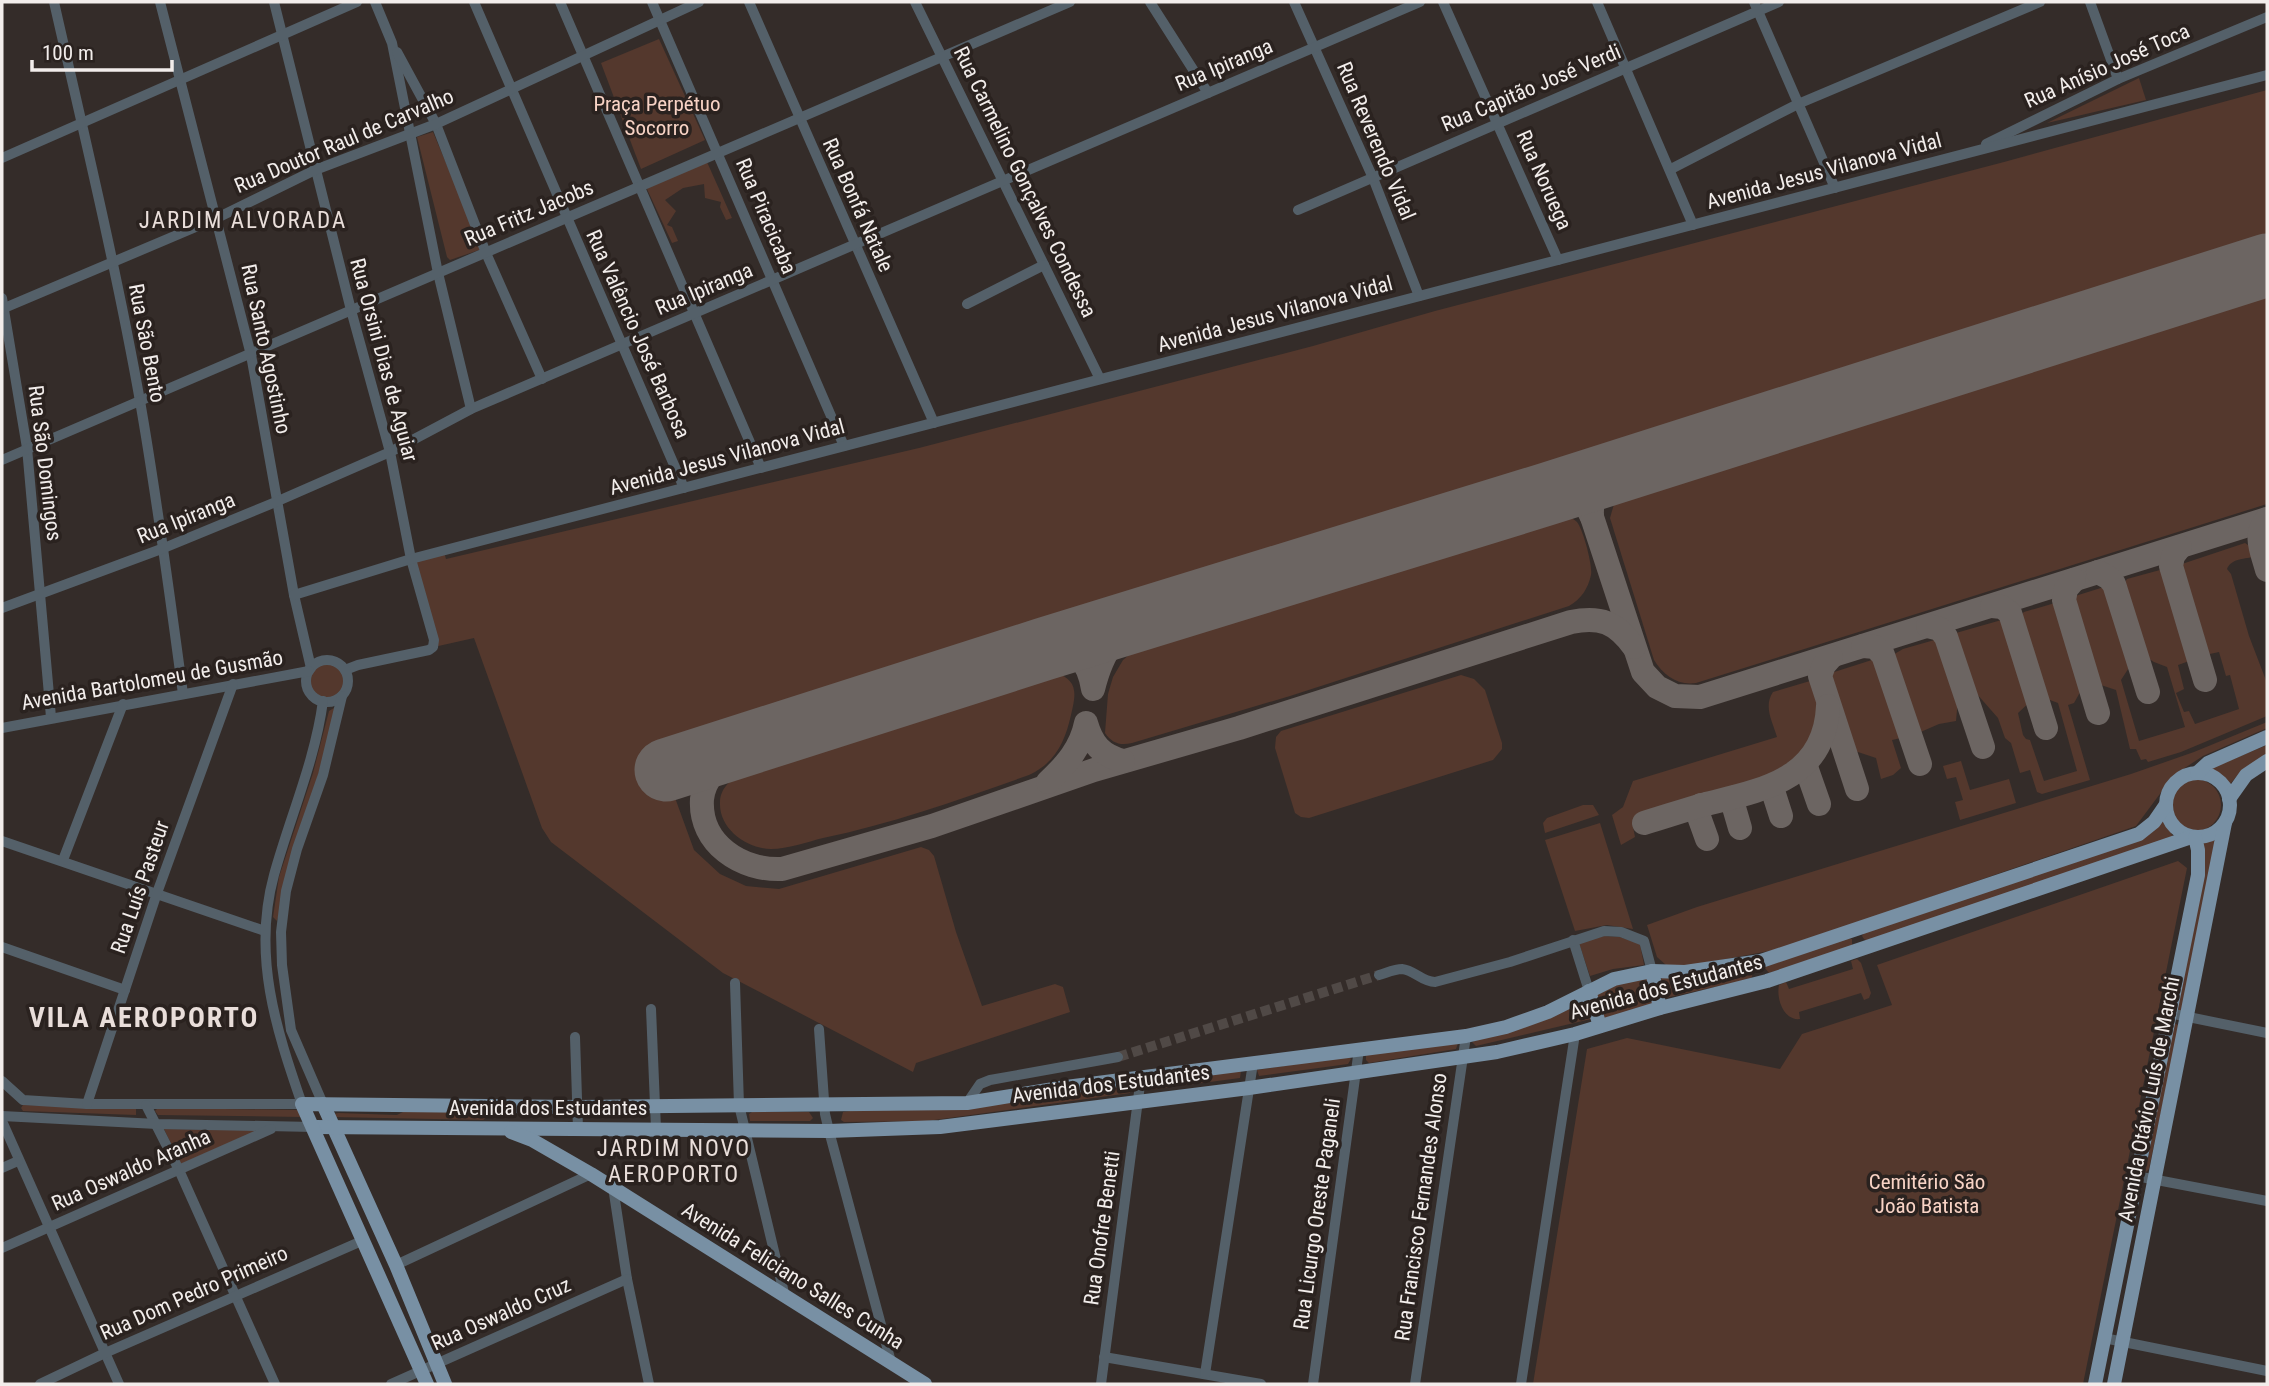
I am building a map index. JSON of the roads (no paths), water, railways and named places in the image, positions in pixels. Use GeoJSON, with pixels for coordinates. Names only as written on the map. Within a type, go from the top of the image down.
{"type":"FeatureCollection","features":[{"type":"Feature","properties":{"kind":"main road"},"geometry":{"type":"LineString","coordinates":[[2197,773],[2208,763],[2267,737]]}},
{"type":"Feature","properties":{"kind":"main road"},"geometry":{"type":"LineString","coordinates":[[2229,799],[2246,775],[2267,761]]}},
{"type":"Feature","properties":{"kind":"main road"},"geometry":{"type":"LineString","coordinates":[[2197,773],[2218,780],[2229,799],[2230,807],[2225,823],[2212,834],[2193,837],[2181,833],[2173,826],[2165,806],[2174,783],[2181,777],[2197,773]]}},
{"type":"Feature","properties":{"kind":"main road","name":"Avenida dos Estudantes"},"geometry":{"type":"LineString","coordinates":[[302,1104],[578,1107],[967,1103],[1141,1077],[1466,1035],[1506,1027],[1548,1012],[1614,979],[1652,971],[1685,972],[1761,961],[2139,834],[2154,822],[2165,806]]}},
{"type":"Feature","properties":{"kind":"main road","name":"Avenida Otávio Luís de Marchi"},"geometry":{"type":"LineString","coordinates":[[2115,1384],[2225,823]]}},
{"type":"Feature","properties":{"kind":"main road","name":"Avenida dos Estudantes"},"geometry":{"type":"LineString","coordinates":[[314,1127],[828,1131],[940,1127],[1249,1088],[1497,1052],[1575,1034],[1660,1008],[1767,981],[2193,837]]}},
{"type":"Feature","properties":{"kind":"main road","name":"Avenida Otávio Luís de Marchi"},"geometry":{"type":"LineString","coordinates":[[2095,1384],[2198,875],[2198,850],[2193,837]]}},
{"type":"Feature","properties":{"kind":"main road"},"geometry":{"type":"LineString","coordinates":[[1854,929],[1860,951]]}},
{"type":"Feature","properties":{"kind":"main road"},"geometry":{"type":"LineString","coordinates":[[1761,961],[1767,981]]}},
{"type":"Feature","properties":{"kind":"main road"},"geometry":{"type":"LineString","coordinates":[[1652,971],[1660,1008]]}},
{"type":"Feature","properties":{"kind":"main road"},"geometry":{"type":"LineString","coordinates":[[1589,991],[1601,1026]]}},
{"type":"Feature","properties":{"kind":"main road"},"geometry":{"type":"LineString","coordinates":[[302,1104],[424,1378]]}},
{"type":"Feature","properties":{"kind":"main road"},"geometry":{"type":"LineString","coordinates":[[323,1104],[396,1265],[445,1384]]}},
{"type":"Feature","properties":{"kind":"main road"},"geometry":{"type":"LineString","coordinates":[[491,1106],[497,1129]]}},
{"type":"Feature","properties":{"kind":"main road"},"geometry":{"type":"LineString","coordinates":[[554,1128],[554,1146],[568,1160]]}},
{"type":"Feature","properties":{"kind":"main road","name":"Avenida Feliciano Salles Cunha"},"geometry":{"type":"LineString","coordinates":[[497,1129],[532,1140],[568,1160],[925,1384]]}},
{"type":"Feature","properties":{"kind":"main road"},"geometry":{"type":"LineString","coordinates":[[2119,1265],[2137,1268]]}},
{"type":"Feature","properties":{"kind":"street","name":"Rua São Bento"},"geometry":{"type":"LineString","coordinates":[[54,2],[112,262],[139,399],[164,548],[183,694]]}},
{"type":"Feature","properties":{"kind":"street","name":"Rua Santo Agostinho"},"geometry":{"type":"LineString","coordinates":[[160,2],[251,355],[310,669]]}},
{"type":"Feature","properties":{"kind":"street","name":"Rua Orsini Dias de Aguiar"},"geometry":{"type":"LineString","coordinates":[[274,2],[351,310],[390,452],[411,559],[434,640],[433,647],[426,651],[345,670]]}},
{"type":"Feature","properties":{"kind":"street"},"geometry":{"type":"LineString","coordinates":[[2,158],[357,2]]}},
{"type":"Feature","properties":{"kind":"street"},"geometry":{"type":"LineString","coordinates":[[375,2],[392,43],[436,124],[486,253],[542,379]]}},
{"type":"Feature","properties":{"kind":"street","name":"Rua Valêncio José Barbosa"},"geometry":{"type":"LineString","coordinates":[[474,2],[684,488]]}},
{"type":"Feature","properties":{"kind":"street"},"geometry":{"type":"LineString","coordinates":[[560,2],[761,468]]}},
{"type":"Feature","properties":{"kind":"street","name":"Rua Piracicaba"},"geometry":{"type":"LineString","coordinates":[[652,2],[844,446]]}},
{"type":"Feature","properties":{"kind":"street","name":"Rua Doutor Raul de Carvalho"},"geometry":{"type":"LineString","coordinates":[[2,305],[217,218],[315,170],[436,124],[699,2]]}},
{"type":"Feature","properties":{"kind":"street","name":"Rua Bonfá Natale"},"geometry":{"type":"LineString","coordinates":[[749,2],[934,423]]}},
{"type":"Feature","properties":{"kind":"street","name":"Rua Carmelino Gonçalves Condessa"},"geometry":{"type":"LineString","coordinates":[[915,2],[1100,379]]}},
{"type":"Feature","properties":{"kind":"street","name":"Rua Fritz Jacobs"},"geometry":{"type":"LineString","coordinates":[[2,460],[1070,2]]}},
{"type":"Feature","properties":{"kind":"street"},"geometry":{"type":"LineString","coordinates":[[1150,2],[1208,93]]}},
{"type":"Feature","properties":{"kind":"street","name":"Rua Reverendo Vidal"},"geometry":{"type":"LineString","coordinates":[[1294,2],[1373,178],[1419,296]]}},
{"type":"Feature","properties":{"kind":"street","name":"Rua Ipiranga"},"geometry":{"type":"LineString","coordinates":[[2,608],[164,548],[278,501],[390,452],[471,409],[1420,2]]}},
{"type":"Feature","properties":{"kind":"street","name":"Rua Noruega"},"geometry":{"type":"LineString","coordinates":[[1443,2],[1558,260]]}},
{"type":"Feature","properties":{"kind":"street"},"geometry":{"type":"LineString","coordinates":[[1597,2],[1693,225]]}},
{"type":"Feature","properties":{"kind":"street","name":"Rua Capitão José Verdi"},"geometry":{"type":"LineString","coordinates":[[1298,210],[1626,68],[1756,6],[1779,2]]}},
{"type":"Feature","properties":{"kind":"street"},"geometry":{"type":"LineString","coordinates":[[1671,169],[1798,104],[2040,2]]}},
{"type":"Feature","properties":{"kind":"street"},"geometry":{"type":"LineString","coordinates":[[2090,2],[2118,79]]}},
{"type":"Feature","properties":{"kind":"street"},"geometry":{"type":"LineString","coordinates":[[1756,6],[1835,188]]}},
{"type":"Feature","properties":{"kind":"street","name":"Rua Anísio José Toca"},"geometry":{"type":"LineString","coordinates":[[1964,154],[2118,79],[2267,17]]}},
{"type":"Feature","properties":{"kind":"street"},"geometry":{"type":"LineString","coordinates":[[392,43],[438,273],[471,409]]}},
{"type":"Feature","properties":{"kind":"street","name":"Avenida Jesus Vilanova Vidal"},"geometry":{"type":"LineString","coordinates":[[295,595],[411,559],[2267,75]]}},
{"type":"Feature","properties":{"kind":"street"},"geometry":{"type":"LineString","coordinates":[[2039,118],[2043,134]]}},
{"type":"Feature","properties":{"kind":"street"},"geometry":{"type":"LineString","coordinates":[[967,304],[1044,265]]}},
{"type":"Feature","properties":{"kind":"street","name":"Rua São Domingos"},"geometry":{"type":"LineString","coordinates":[[2,305],[27,448],[51,717]]}},
{"type":"Feature","properties":{"kind":"street"},"geometry":{"type":"LineString","coordinates":[[323,1104],[291,1030],[281,932],[286,891],[297,849],[323,775],[342,696],[348,686],[345,670],[340,664],[325,660],[310,669],[306,679],[310,693],[330,702],[342,696]]}},
{"type":"Feature","properties":{"kind":"street","name":"Avenida Bartolomeu de Gusmão"},"geometry":{"type":"LineString","coordinates":[[2,728],[310,669]]}},
{"type":"Feature","properties":{"kind":"street","name":"Rua Luís Pasteur"},"geometry":{"type":"LineString","coordinates":[[87,1104],[158,893],[233,684]]}},
{"type":"Feature","properties":{"kind":"street"},"geometry":{"type":"LineString","coordinates":[[302,1104],[277,1031],[270,995],[265,931],[273,879],[319,731],[323,701]]}},
{"type":"Feature","properties":{"kind":"street"},"geometry":{"type":"LineString","coordinates":[[63,860],[122,704]]}},
{"type":"Feature","properties":{"kind":"street"},"geometry":{"type":"LineString","coordinates":[[2,841],[265,931]]}},
{"type":"Feature","properties":{"kind":"street"},"geometry":{"type":"LineString","coordinates":[[1379,975],[1407,969],[1428,982],[1435,982],[1604,931],[1631,935],[1644,941],[1652,971]]}},
{"type":"Feature","properties":{"kind":"street"},"geometry":{"type":"LineString","coordinates":[[1573,940],[1589,991]]}},
{"type":"Feature","properties":{"kind":"street"},"geometry":{"type":"LineString","coordinates":[[2,947],[125,990]]}},
{"type":"Feature","properties":{"kind":"street"},"geometry":{"type":"LineString","coordinates":[[735,983],[739,1105],[785,1297]]}},
{"type":"Feature","properties":{"kind":"street"},"geometry":{"type":"LineString","coordinates":[[270,995],[281,1006],[287,1006]]}},
{"type":"Feature","properties":{"kind":"street"},"geometry":{"type":"LineString","coordinates":[[651,1009],[656,1129]]}},
{"type":"Feature","properties":{"kind":"street"},"geometry":{"type":"LineString","coordinates":[[2169,1013],[2267,1033]]}},
{"type":"Feature","properties":{"kind":"street"},"geometry":{"type":"LineString","coordinates":[[819,1029],[828,1131],[891,1362]]}},
{"type":"Feature","properties":{"kind":"street"},"geometry":{"type":"LineString","coordinates":[[1521,1384],[1575,1034]]}},
{"type":"Feature","properties":{"kind":"street","name":"Rua Francisco Fernandes Alonso"},"geometry":{"type":"LineString","coordinates":[[1415,1384],[1466,1035]]}},
{"type":"Feature","properties":{"kind":"street"},"geometry":{"type":"LineString","coordinates":[[575,1037],[578,1129]]}},
{"type":"Feature","properties":{"kind":"street","name":"Rua Licurgo Oreste Paganeli"},"geometry":{"type":"LineString","coordinates":[[1313,1384],[1359,1049]]}},
{"type":"Feature","properties":{"kind":"street"},"geometry":{"type":"LineString","coordinates":[[967,1103],[980,1084],[990,1080],[1118,1058]]}},
{"type":"Feature","properties":{"kind":"street"},"geometry":{"type":"LineString","coordinates":[[1205,1374],[1253,1063]]}},
{"type":"Feature","properties":{"kind":"street","name":"Rua Onofre Benetti"},"geometry":{"type":"LineString","coordinates":[[1101,1384],[1141,1077]]}},
{"type":"Feature","properties":{"kind":"street"},"geometry":{"type":"LineString","coordinates":[[2,1081],[23,1100],[2,1115]]}},
{"type":"Feature","properties":{"kind":"street","name":"Avenida dos Estudantes"},"geometry":{"type":"LineString","coordinates":[[23,1100],[146,1105],[302,1104]]}},
{"type":"Feature","properties":{"kind":"street"},"geometry":{"type":"LineString","coordinates":[[146,1105],[179,1170],[275,1384]]}},
{"type":"Feature","properties":{"kind":"street","name":"Avenida dos Estudantes"},"geometry":{"type":"LineString","coordinates":[[2,1115],[157,1124],[314,1127]]}},
{"type":"Feature","properties":{"kind":"street"},"geometry":{"type":"LineString","coordinates":[[2,1121],[119,1384]]}},
{"type":"Feature","properties":{"kind":"street","name":"Rua Oswaldo Aranha"},"geometry":{"type":"LineString","coordinates":[[2,1248],[276,1127]]}},
{"type":"Feature","properties":{"kind":"street"},"geometry":{"type":"LineString","coordinates":[[2,1168],[18,1161]]}},
{"type":"Feature","properties":{"kind":"street"},"geometry":{"type":"LineString","coordinates":[[396,1265],[591,1174]]}},
{"type":"Feature","properties":{"kind":"street"},"geometry":{"type":"LineString","coordinates":[[2136,1176],[2267,1201]]}},
{"type":"Feature","properties":{"kind":"street"},"geometry":{"type":"LineString","coordinates":[[613,1187],[627,1279],[649,1384]]}},
{"type":"Feature","properties":{"kind":"street","name":"Rua Dom Pedro Primeiro"},"geometry":{"type":"LineString","coordinates":[[40,1384],[364,1240]]}},
{"type":"Feature","properties":{"kind":"street","name":"Rua Oswaldo Cruz"},"geometry":{"type":"LineString","coordinates":[[391,1384],[424,1378],[436,1364],[627,1279]]}},
{"type":"Feature","properties":{"kind":"street"},"geometry":{"type":"LineString","coordinates":[[2104,1338],[2267,1371]]}},
{"type":"Feature","properties":{"kind":"street"},"geometry":{"type":"LineString","coordinates":[[1104,1357],[1261,1384]]}},
{"type":"Feature","properties":{"kind":"tunnel"},"geometry":{"type":"LineString","coordinates":[[1118,1057],[1379,975]]}},
{"type":"Feature","properties":{"kind":"district","name":"JARDIM ALVORADA"},"geometry":{"type":"Point","coordinates":[243,220]}},
{"type":"Feature","properties":{"kind":"district","name":"VILA AEROPORTO"},"geometry":{"type":"Point","coordinates":[144,1017]}},
{"type":"Feature","properties":{"kind":"district","name":"JARDIM NOVO AEROPORTO"},"geometry":{"type":"Point","coordinates":[674,1161]}},
{"type":"Feature","properties":{"kind":"park label","name":"Praça Perpétuo Socorro"},"geometry":{"type":"Point","coordinates":[657,116]}},
{"type":"Feature","properties":{"kind":"park label","name":"Cemitério São João Batista"},"geometry":{"type":"Point","coordinates":[1927,1194]}}]}
